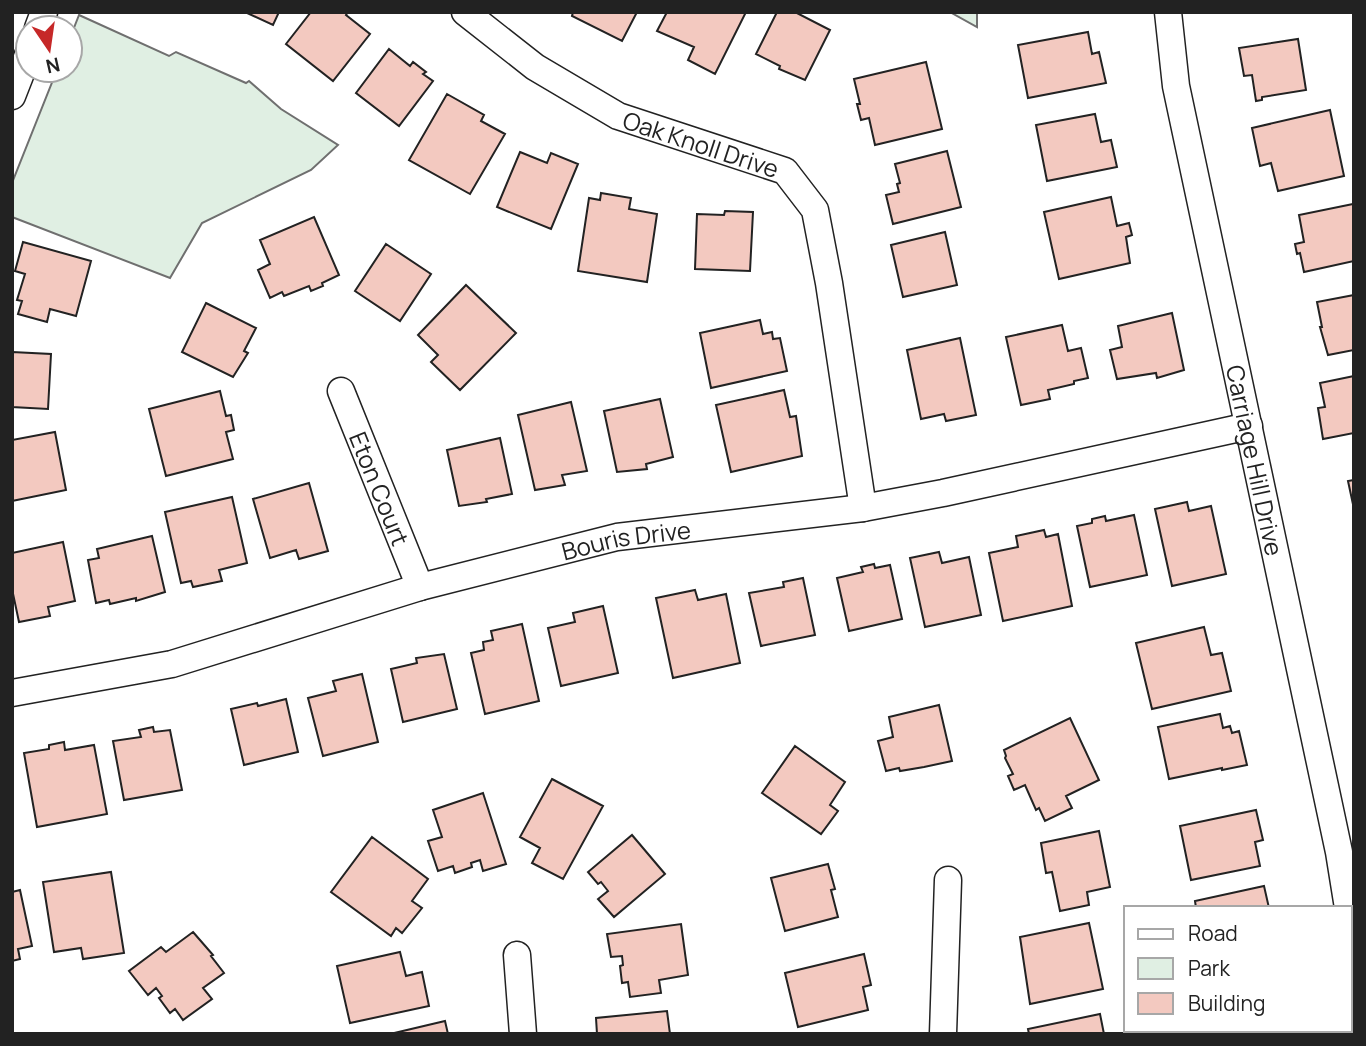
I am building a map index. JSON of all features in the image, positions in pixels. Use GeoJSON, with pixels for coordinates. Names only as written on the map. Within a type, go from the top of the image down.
{"type":"FeatureCollection","features":[{"type":"Feature","properties":{"kind":"street","name":"Oak Knoll Drive"},"geometry":{"type":"LineString","coordinates":[[465,12],[535,67],[618,116],[785,171],[815,210],[829,283],[863,508]]}},
{"type":"Feature","properties":{"kind":"street","name":"Carriage Hill Drive"},"geometry":{"type":"LineString","coordinates":[[1168,12],[1176,86],[1249,426],[1347,851],[1348,906]]}},
{"type":"Feature","properties":{"kind":"street","name":"Eton Court"},"geometry":{"type":"LineString","coordinates":[[341,391],[420,587]]}},
{"type":"Feature","properties":{"kind":"street","name":"Bouris Drive"},"geometry":{"type":"LineString","coordinates":[[12,693],[172,664],[420,587],[617,537],[863,508],[1249,426]]}},
{"type":"Feature","properties":{"kind":"street"},"geometry":{"type":"LineString","coordinates":[[943,1034],[948,880]]}},
{"type":"Feature","properties":{"kind":"street"},"geometry":{"type":"LineString","coordinates":[[517,955],[523,1034]]}},
{"type":"Feature","properties":{"kind":"green space"},"geometry":{"type":"Polygon","coordinates":[[[950,12],[977,12],[977,27],[950,12]]]}},
{"type":"Feature","properties":{"kind":"green space"},"geometry":{"type":"Polygon","coordinates":[[[84,17],[169,56],[176,52],[246,83],[249,81],[281,109],[338,145],[311,170],[202,223],[170,278],[12,217],[12,183],[51,84],[84,84],[84,17]]]}},
{"type":"Feature","properties":{"kind":"building"},"geometry":{"type":"Polygon","coordinates":[[[245,12],[279,12],[273,25],[245,12]]]}},
{"type":"Feature","properties":{"kind":"building"},"geometry":{"type":"Polygon","coordinates":[[[311,12],[348,12],[346,15],[370,34],[333,81],[286,44],[311,12]]]}},
{"type":"Feature","properties":{"kind":"building"},"geometry":{"type":"Polygon","coordinates":[[[573,12],[637,12],[622,41],[572,16],[573,12]]]}},
{"type":"Feature","properties":{"kind":"building"},"geometry":{"type":"Polygon","coordinates":[[[667,12],[746,12],[715,74],[688,60],[694,47],[657,31],[667,12]]]}},
{"type":"Feature","properties":{"kind":"building"},"geometry":{"type":"Polygon","coordinates":[[[777,12],[795,12],[830,30],[805,80],[779,69],[780,66],[756,54],[777,12]]]}},
{"type":"Feature","properties":{"kind":"building"},"geometry":{"type":"Polygon","coordinates":[[[1088,32],[1092,54],[1099,52],[1106,83],[1028,98],[1018,45],[1088,32]]]}},
{"type":"Feature","properties":{"kind":"building"},"geometry":{"type":"Polygon","coordinates":[[[1298,39],[1306,90],[1262,97],[1262,100],[1256,101],[1252,75],[1244,76],[1239,48],[1298,39]]]}},
{"type":"Feature","properties":{"kind":"building"},"geometry":{"type":"Polygon","coordinates":[[[389,49],[410,66],[413,62],[433,81],[399,126],[356,93],[389,49]]]}},
{"type":"Feature","properties":{"kind":"building"},"geometry":{"type":"Polygon","coordinates":[[[926,62],[942,129],[875,145],[869,118],[861,120],[854,79],[926,62]]]}},
{"type":"Feature","properties":{"kind":"building"},"geometry":{"type":"Polygon","coordinates":[[[447,94],[484,115],[481,121],[505,134],[470,194],[409,160],[447,94]]]}},
{"type":"Feature","properties":{"kind":"building"},"geometry":{"type":"Polygon","coordinates":[[[1330,110],[1344,176],[1278,191],[1271,163],[1260,166],[1252,128],[1330,110]]]}},
{"type":"Feature","properties":{"kind":"building"},"geometry":{"type":"Polygon","coordinates":[[[1095,114],[1101,142],[1111,140],[1117,167],[1047,181],[1036,125],[1095,114]]]}},
{"type":"Feature","properties":{"kind":"building"},"geometry":{"type":"Polygon","coordinates":[[[947,151],[961,207],[893,224],[886,195],[899,192],[897,184],[900,183],[895,164],[947,151]]]}},
{"type":"Feature","properties":{"kind":"building"},"geometry":{"type":"Polygon","coordinates":[[[520,152],[547,163],[551,153],[578,164],[551,229],[497,207],[520,152]]]}},
{"type":"Feature","properties":{"kind":"building"},"geometry":{"type":"Polygon","coordinates":[[[601,193],[631,198],[629,209],[657,214],[647,282],[578,271],[589,198],[600,200],[601,193]]]}},
{"type":"Feature","properties":{"kind":"building"},"geometry":{"type":"Polygon","coordinates":[[[1111,197],[1117,226],[1129,223],[1132,235],[1126,237],[1130,263],[1059,279],[1044,212],[1111,197]]]}},
{"type":"Feature","properties":{"kind":"building"},"geometry":{"type":"Polygon","coordinates":[[[1353,204],[1354,261],[1304,272],[1295,244],[1304,242],[1299,215],[1353,204]]]}},
{"type":"Feature","properties":{"kind":"building"},"geometry":{"type":"Polygon","coordinates":[[[725,211],[753,212],[750,271],[695,269],[697,214],[724,215],[725,211]]]}},
{"type":"Feature","properties":{"kind":"building"},"geometry":{"type":"Polygon","coordinates":[[[314,217],[339,275],[311,291],[309,286],[284,296],[282,292],[270,298],[258,270],[270,264],[260,240],[314,217]]]}},
{"type":"Feature","properties":{"kind":"building"},"geometry":{"type":"Polygon","coordinates":[[[945,232],[957,285],[903,297],[891,245],[945,232]]]}},
{"type":"Feature","properties":{"kind":"building"},"geometry":{"type":"Polygon","coordinates":[[[23,242],[91,261],[76,316],[50,309],[47,322],[18,314],[22,301],[17,300],[25,274],[15,271],[23,242]]]}},
{"type":"Feature","properties":{"kind":"building"},"geometry":{"type":"Polygon","coordinates":[[[386,244],[431,274],[400,321],[355,291],[386,244]]]}},
{"type":"Feature","properties":{"kind":"building"},"geometry":{"type":"Polygon","coordinates":[[[466,285],[516,333],[460,390],[431,362],[438,355],[418,335],[466,285]]]}},
{"type":"Feature","properties":{"kind":"building"},"geometry":{"type":"Polygon","coordinates":[[[1354,295],[1354,350],[1328,355],[1320,327],[1317,302],[1354,295]]]}},
{"type":"Feature","properties":{"kind":"building"},"geometry":{"type":"Polygon","coordinates":[[[206,303],[256,328],[244,351],[248,353],[233,377],[182,352],[206,303]]]}},
{"type":"Feature","properties":{"kind":"building"},"geometry":{"type":"Polygon","coordinates":[[[1172,313],[1184,370],[1157,378],[1156,373],[1117,379],[1110,350],[1122,347],[1118,326],[1172,313]]]}},
{"type":"Feature","properties":{"kind":"building"},"geometry":{"type":"Polygon","coordinates":[[[760,320],[763,334],[772,332],[773,339],[780,338],[787,371],[711,388],[700,333],[760,320]]]}},
{"type":"Feature","properties":{"kind":"building"},"geometry":{"type":"Polygon","coordinates":[[[1062,325],[1068,351],[1081,348],[1088,378],[1048,390],[1050,399],[1021,405],[1006,337],[1062,325]]]}},
{"type":"Feature","properties":{"kind":"building"},"geometry":{"type":"Polygon","coordinates":[[[960,338],[976,415],[946,421],[944,414],[921,419],[907,350],[960,338]]]}},
{"type":"Feature","properties":{"kind":"building"},"geometry":{"type":"Polygon","coordinates":[[[12,352],[51,354],[48,409],[12,407],[12,352]]]}},
{"type":"Feature","properties":{"kind":"building"},"geometry":{"type":"Polygon","coordinates":[[[1354,376],[1354,433],[1323,439],[1318,408],[1325,407],[1320,383],[1354,376]]]}},
{"type":"Feature","properties":{"kind":"building"},"geometry":{"type":"Polygon","coordinates":[[[784,390],[790,417],[796,416],[802,456],[731,472],[716,405],[784,390]]]}},
{"type":"Feature","properties":{"kind":"building"},"geometry":{"type":"Polygon","coordinates":[[[220,391],[226,416],[231,415],[234,430],[226,432],[233,459],[166,476],[149,409],[220,391]]]}},
{"type":"Feature","properties":{"kind":"building"},"geometry":{"type":"Polygon","coordinates":[[[660,399],[673,457],[646,464],[647,469],[617,472],[604,411],[660,399]]]}},
{"type":"Feature","properties":{"kind":"building"},"geometry":{"type":"Polygon","coordinates":[[[571,402],[587,471],[562,475],[565,485],[535,490],[518,415],[571,402]]]}},
{"type":"Feature","properties":{"kind":"building"},"geometry":{"type":"Polygon","coordinates":[[[55,432],[66,490],[12,501],[12,440],[55,432]]]}},
{"type":"Feature","properties":{"kind":"building"},"geometry":{"type":"Polygon","coordinates":[[[500,438],[512,494],[486,499],[487,502],[459,506],[447,450],[500,438]]]}},
{"type":"Feature","properties":{"kind":"building"},"geometry":{"type":"Polygon","coordinates":[[[1354,480],[1354,509],[1348,481],[1354,480]]]}},
{"type":"Feature","properties":{"kind":"building"},"geometry":{"type":"Polygon","coordinates":[[[309,483],[328,551],[299,559],[296,550],[270,558],[253,499],[309,483]]]}},
{"type":"Feature","properties":{"kind":"building"},"geometry":{"type":"Polygon","coordinates":[[[232,497],[247,563],[219,570],[222,581],[193,587],[191,581],[181,583],[165,512],[232,497]]]}},
{"type":"Feature","properties":{"kind":"building"},"geometry":{"type":"Polygon","coordinates":[[[1187,502],[1189,511],[1211,506],[1226,574],[1172,586],[1155,509],[1187,502]]]}},
{"type":"Feature","properties":{"kind":"building"},"geometry":{"type":"Polygon","coordinates":[[[1134,515],[1147,575],[1090,587],[1077,526],[1092,523],[1092,519],[1105,516],[1106,521],[1134,515]]]}},
{"type":"Feature","properties":{"kind":"building"},"geometry":{"type":"Polygon","coordinates":[[[1044,530],[1046,537],[1058,534],[1072,606],[1003,621],[989,553],[1018,547],[1016,536],[1044,530]]]}},
{"type":"Feature","properties":{"kind":"building"},"geometry":{"type":"Polygon","coordinates":[[[152,536],[165,592],[136,601],[136,598],[110,604],[109,600],[96,603],[88,560],[99,558],[97,549],[152,536]]]}},
{"type":"Feature","properties":{"kind":"building"},"geometry":{"type":"Polygon","coordinates":[[[63,542],[75,601],[48,607],[50,616],[19,622],[12,589],[12,553],[63,542]]]}},
{"type":"Feature","properties":{"kind":"building"},"geometry":{"type":"Polygon","coordinates":[[[939,552],[942,563],[969,557],[981,615],[925,627],[910,558],[939,552]]]}},
{"type":"Feature","properties":{"kind":"building"},"geometry":{"type":"Polygon","coordinates":[[[874,564],[875,568],[890,565],[902,619],[849,631],[837,578],[863,572],[861,567],[874,564]]]}},
{"type":"Feature","properties":{"kind":"building"},"geometry":{"type":"Polygon","coordinates":[[[803,578],[815,635],[761,646],[749,593],[784,587],[783,582],[803,578]]]}},
{"type":"Feature","properties":{"kind":"building"},"geometry":{"type":"Polygon","coordinates":[[[695,590],[698,600],[726,594],[740,663],[673,678],[656,598],[695,590]]]}},
{"type":"Feature","properties":{"kind":"building"},"geometry":{"type":"Polygon","coordinates":[[[603,606],[618,673],[561,686],[548,628],[575,622],[573,613],[603,606]]]}},
{"type":"Feature","properties":{"kind":"building"},"geometry":{"type":"Polygon","coordinates":[[[522,624],[539,701],[485,714],[471,653],[484,650],[483,642],[493,640],[491,631],[522,624]]]}},
{"type":"Feature","properties":{"kind":"building"},"geometry":{"type":"Polygon","coordinates":[[[1204,627],[1211,655],[1222,653],[1231,691],[1152,709],[1136,643],[1204,627]]]}},
{"type":"Feature","properties":{"kind":"building"},"geometry":{"type":"Polygon","coordinates":[[[444,654],[457,709],[403,722],[391,669],[417,663],[416,658],[444,654]]]}},
{"type":"Feature","properties":{"kind":"building"},"geometry":{"type":"Polygon","coordinates":[[[362,674],[378,742],[323,756],[308,698],[336,691],[333,681],[362,674]]]}},
{"type":"Feature","properties":{"kind":"building"},"geometry":{"type":"Polygon","coordinates":[[[286,699],[298,752],[244,765],[231,709],[286,699]]]}},
{"type":"Feature","properties":{"kind":"building"},"geometry":{"type":"Polygon","coordinates":[[[939,705],[952,761],[886,771],[878,741],[893,737],[889,717],[939,705]]]}},
{"type":"Feature","properties":{"kind":"building"},"geometry":{"type":"Polygon","coordinates":[[[1220,714],[1223,728],[1230,726],[1232,733],[1239,731],[1247,765],[1169,779],[1158,727],[1220,714]]]}},
{"type":"Feature","properties":{"kind":"building"},"geometry":{"type":"Polygon","coordinates":[[[1070,718],[1099,780],[1066,796],[1072,808],[1045,821],[1039,808],[1036,810],[1025,785],[1014,790],[1008,776],[1013,774],[1004,750],[1070,718]]]}},
{"type":"Feature","properties":{"kind":"building"},"geometry":{"type":"Polygon","coordinates":[[[153,727],[154,732],[170,730],[182,790],[124,800],[113,741],[141,737],[139,730],[153,727]]]}},
{"type":"Feature","properties":{"kind":"building"},"geometry":{"type":"Polygon","coordinates":[[[64,742],[65,750],[94,745],[107,814],[37,827],[24,753],[49,749],[49,745],[64,742]]]}},
{"type":"Feature","properties":{"kind":"building"},"geometry":{"type":"Polygon","coordinates":[[[795,746],[845,782],[830,805],[838,811],[821,834],[762,793],[795,746]]]}},
{"type":"Feature","properties":{"kind":"building"},"geometry":{"type":"Polygon","coordinates":[[[552,779],[603,806],[563,879],[532,863],[540,848],[520,837],[552,779]]]}},
{"type":"Feature","properties":{"kind":"building"},"geometry":{"type":"Polygon","coordinates":[[[483,793],[506,864],[483,871],[480,860],[471,863],[472,867],[455,873],[453,866],[438,871],[428,841],[442,837],[433,810],[483,793]]]}},
{"type":"Feature","properties":{"kind":"building"},"geometry":{"type":"Polygon","coordinates":[[[1256,810],[1263,840],[1255,842],[1260,866],[1191,880],[1180,826],[1256,810]]]}},
{"type":"Feature","properties":{"kind":"building"},"geometry":{"type":"Polygon","coordinates":[[[1099,831],[1110,887],[1087,892],[1089,905],[1060,911],[1052,872],[1046,873],[1041,843],[1099,831]]]}},
{"type":"Feature","properties":{"kind":"building"},"geometry":{"type":"Polygon","coordinates":[[[632,835],[665,874],[614,917],[598,899],[608,891],[588,872],[632,835]]]}},
{"type":"Feature","properties":{"kind":"building"},"geometry":{"type":"Polygon","coordinates":[[[372,837],[428,879],[412,901],[422,908],[402,933],[396,928],[391,936],[331,892],[372,837]]]}},
{"type":"Feature","properties":{"kind":"building"},"geometry":{"type":"Polygon","coordinates":[[[828,864],[835,889],[831,890],[838,917],[785,931],[771,878],[828,864]]]}},
{"type":"Feature","properties":{"kind":"building"},"geometry":{"type":"Polygon","coordinates":[[[111,872],[124,953],[83,959],[81,948],[54,952],[43,882],[111,872]]]}},
{"type":"Feature","properties":{"kind":"building"},"geometry":{"type":"Polygon","coordinates":[[[1264,886],[1269,906],[1196,906],[1195,901],[1264,886]]]}},
{"type":"Feature","properties":{"kind":"building"},"geometry":{"type":"Polygon","coordinates":[[[20,890],[32,946],[18,949],[20,959],[12,961],[12,892],[20,890]]]}},
{"type":"Feature","properties":{"kind":"building"},"geometry":{"type":"Polygon","coordinates":[[[1089,923],[1103,989],[1030,1004],[1020,937],[1089,923]]]}},
{"type":"Feature","properties":{"kind":"building"},"geometry":{"type":"Polygon","coordinates":[[[681,924],[688,975],[659,980],[661,993],[630,997],[628,982],[622,983],[622,956],[611,957],[607,934],[681,924]]]}},
{"type":"Feature","properties":{"kind":"building"},"geometry":{"type":"Polygon","coordinates":[[[193,932],[224,973],[203,988],[212,999],[183,1020],[175,1009],[170,1013],[159,998],[162,996],[156,988],[148,995],[129,971],[161,947],[166,952],[193,932]]]}},
{"type":"Feature","properties":{"kind":"building"},"geometry":{"type":"Polygon","coordinates":[[[400,952],[406,976],[422,972],[429,1006],[350,1023],[337,966],[400,952]]]}},
{"type":"Feature","properties":{"kind":"building"},"geometry":{"type":"Polygon","coordinates":[[[864,954],[871,985],[863,987],[868,1010],[798,1027],[785,973],[864,954]]]}},
{"type":"Feature","properties":{"kind":"building"},"geometry":{"type":"Polygon","coordinates":[[[667,1011],[670,1034],[597,1034],[596,1018],[667,1011]]]}},
{"type":"Feature","properties":{"kind":"building"},"geometry":{"type":"Polygon","coordinates":[[[1100,1014],[1104,1034],[1029,1034],[1028,1029],[1100,1014]]]}},
{"type":"Feature","properties":{"kind":"building"},"geometry":{"type":"Polygon","coordinates":[[[445,1021],[448,1034],[390,1034],[445,1021]]]}},
{"type":"Feature","properties":{"kind":"building"},"geometry":{"type":"Polygon","coordinates":[[[1229,1032],[1288,1033],[1229,1034],[1229,1032]]]}}]}
